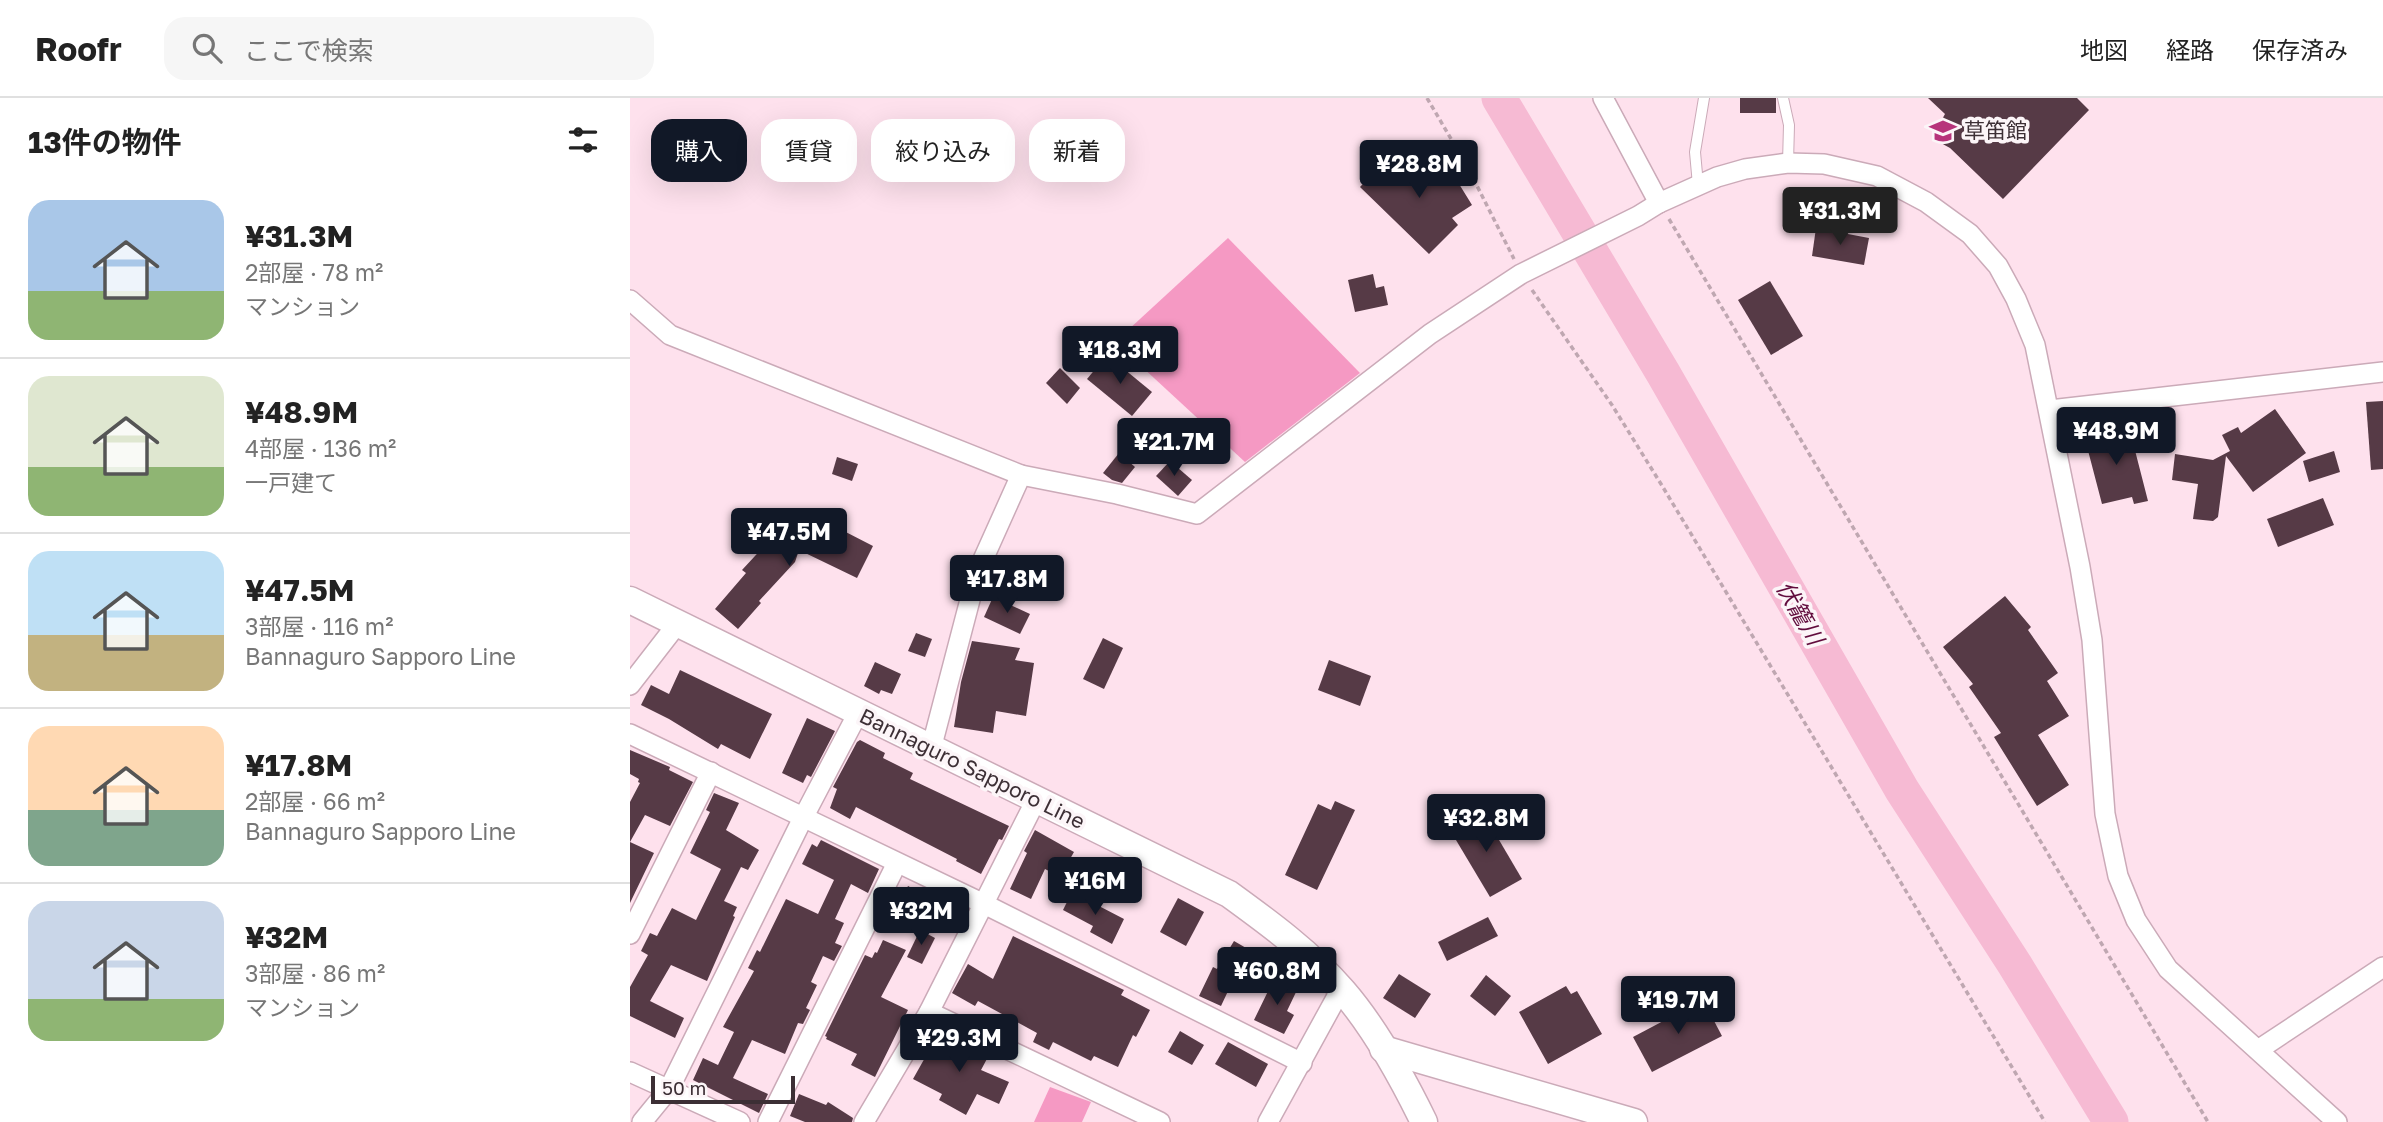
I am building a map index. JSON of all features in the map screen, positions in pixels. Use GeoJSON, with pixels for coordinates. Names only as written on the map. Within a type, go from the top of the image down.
{"type":"FeatureCollection","features":[{"type":"Feature","properties":{"kind":"main road","name":"Bannaguro Sapporo Line"},"geometry":{"type":"LineString","coordinates":[[630,600],[1229,894],[1278,929],[1341,989],[1362,1014],[1424,1122]]}},
{"type":"Feature","properties":{"kind":"main road"},"geometry":{"type":"LineString","coordinates":[[1383,1049],[1634,1122]]}},
{"type":"Feature","properties":{"kind":"street"},"geometry":{"type":"LineString","coordinates":[[1603,98],[1659,203]]}},
{"type":"Feature","properties":{"kind":"street"},"geometry":{"type":"LineString","coordinates":[[630,300],[670,335],[1021,475],[1197,514],[1430,334],[1529,270],[1659,203],[1698,185],[1745,169],[1788,163],[1824,164],[1877,176],[1926,202],[1970,234],[1998,266],[2016,299],[2035,345],[2050,410],[2092,640],[2105,814],[2118,876],[2136,920],[2168,969],[2337,1122]]}},
{"type":"Feature","properties":{"kind":"street"},"geometry":{"type":"LineString","coordinates":[[2050,410],[2383,372]]}},
{"type":"Feature","properties":{"kind":"street"},"geometry":{"type":"LineString","coordinates":[[931,749],[977,573],[1021,475]]}},
{"type":"Feature","properties":{"kind":"street"},"geometry":{"type":"LineString","coordinates":[[630,685],[678,623]]}},
{"type":"Feature","properties":{"kind":"street"},"geometry":{"type":"LineString","coordinates":[[642,1122],[669,1089],[858,713]]}},
{"type":"Feature","properties":{"kind":"street"},"geometry":{"type":"LineString","coordinates":[[630,734],[984,904],[1302,1063]]}},
{"type":"Feature","properties":{"kind":"street"},"geometry":{"type":"LineString","coordinates":[[630,934],[711,772]]}},
{"type":"Feature","properties":{"kind":"street"},"geometry":{"type":"LineString","coordinates":[[863,1122],[929,1012],[1037,800]]}},
{"type":"Feature","properties":{"kind":"street"},"geometry":{"type":"LineString","coordinates":[[768,1122],[897,863]]}},
{"type":"Feature","properties":{"kind":"street"},"geometry":{"type":"LineString","coordinates":[[2258,1051],[2383,967]]}},
{"type":"Feature","properties":{"kind":"street"},"geometry":{"type":"LineString","coordinates":[[1268,1122],[1341,989]]}},
{"type":"Feature","properties":{"kind":"street"},"geometry":{"type":"LineString","coordinates":[[929,1012],[1160,1122]]}},
{"type":"Feature","properties":{"kind":"street"},"geometry":{"type":"LineString","coordinates":[[630,1072],[740,1122]]}},
{"type":"Feature","properties":{"kind":"lane"},"geometry":{"type":"LineString","coordinates":[[1698,185],[1695,152],[1704,98]]}},
{"type":"Feature","properties":{"kind":"lane"},"geometry":{"type":"LineString","coordinates":[[1783,98],[1789,125],[1788,163]]}},
{"type":"Feature","properties":{"kind":"path"},"geometry":{"type":"LineString","coordinates":[[1427,98],[2045,1122]]}},
{"type":"Feature","properties":{"kind":"path"},"geometry":{"type":"LineString","coordinates":[[1659,203],[2207,1122]]}},
{"type":"Feature","properties":{"kind":"shaded area"},"geometry":{"type":"Polygon","coordinates":[[[1228,238],[1360,373],[1245,462],[1115,342],[1228,238]]]}},
{"type":"Feature","properties":{"kind":"shaded area"},"geometry":{"type":"Polygon","coordinates":[[[1050,1087],[1091,1102],[1082,1122],[1034,1122],[1050,1087]]]}},
{"type":"Feature","properties":{"kind":"building"},"geometry":{"type":"Polygon","coordinates":[[[1740,98],[1776,98],[1776,113],[1740,113],[1740,98]]]}},
{"type":"Feature","properties":{"kind":"building"},"geometry":{"type":"Polygon","coordinates":[[[1928,98],[2077,98],[2089,110],[2003,199],[1950,148],[1939,142],[1936,130],[1945,114],[1928,98]]]}},
{"type":"Feature","properties":{"kind":"building"},"geometry":{"type":"Polygon","coordinates":[[[1389,157],[1410,178],[1443,158],[1472,205],[1452,218],[1458,225],[1429,254],[1360,187],[1389,157]]]}},
{"type":"Feature","properties":{"kind":"building"},"geometry":{"type":"Polygon","coordinates":[[[1816,228],[1869,238],[1864,265],[1812,256],[1816,228]]]}},
{"type":"Feature","properties":{"kind":"building"},"geometry":{"type":"Polygon","coordinates":[[[1373,274],[1376,288],[1384,286],[1388,305],[1355,312],[1348,280],[1373,274]]]}},
{"type":"Feature","properties":{"kind":"building"},"geometry":{"type":"Polygon","coordinates":[[[1770,281],[1803,336],[1771,355],[1738,300],[1770,281]]]}},
{"type":"Feature","properties":{"kind":"building"},"geometry":{"type":"Polygon","coordinates":[[[1107,355],[1152,392],[1132,416],[1087,379],[1107,355]]]}},
{"type":"Feature","properties":{"kind":"building"},"geometry":{"type":"Polygon","coordinates":[[[1060,368],[1080,388],[1067,404],[1046,383],[1060,368]]]}},
{"type":"Feature","properties":{"kind":"building"},"geometry":{"type":"Polygon","coordinates":[[[2383,401],[2383,469],[2371,470],[2366,402],[2383,401]]]}},
{"type":"Feature","properties":{"kind":"building"},"geometry":{"type":"Polygon","coordinates":[[[2275,409],[2306,453],[2253,492],[2226,456],[2218,517],[2213,521],[2193,519],[2198,484],[2172,480],[2175,454],[2213,460],[2230,451],[2222,435],[2238,427],[2241,433],[2275,409]]]}},
{"type":"Feature","properties":{"kind":"building"},"geometry":{"type":"Polygon","coordinates":[[[2129,427],[2148,501],[2134,504],[2132,497],[2102,504],[2085,439],[2129,427]]]}},
{"type":"Feature","properties":{"kind":"building"},"geometry":{"type":"Polygon","coordinates":[[[2334,451],[2340,472],[2309,482],[2303,461],[2334,451]]]}},
{"type":"Feature","properties":{"kind":"building"},"geometry":{"type":"Polygon","coordinates":[[[1119,453],[1135,467],[1122,483],[1103,473],[1119,453]]]}},
{"type":"Feature","properties":{"kind":"building"},"geometry":{"type":"Polygon","coordinates":[[[837,457],[858,464],[852,481],[832,474],[837,457]]]}},
{"type":"Feature","properties":{"kind":"building"},"geometry":{"type":"Polygon","coordinates":[[[1170,461],[1192,480],[1178,496],[1156,476],[1170,461]]]}},
{"type":"Feature","properties":{"kind":"building"},"geometry":{"type":"Polygon","coordinates":[[[2323,498],[2334,525],[2278,547],[2267,519],[2323,498]]]}},
{"type":"Feature","properties":{"kind":"building"},"geometry":{"type":"Polygon","coordinates":[[[773,526],[828,545],[836,527],[873,546],[857,578],[799,550],[795,562],[759,601],[761,603],[738,629],[715,609],[746,573],[742,570],[768,542],[776,549],[779,540],[769,535],[773,526]]]}},
{"type":"Feature","properties":{"kind":"building"},"geometry":{"type":"Polygon","coordinates":[[[2005,596],[2031,627],[2028,630],[2058,673],[2047,681],[2069,716],[2038,735],[2069,785],[2037,806],[1994,737],[2001,733],[1969,687],[1973,684],[1943,647],[2005,596]]]}},
{"type":"Feature","properties":{"kind":"building"},"geometry":{"type":"Polygon","coordinates":[[[993,597],[1030,614],[1020,634],[984,617],[993,597]]]}},
{"type":"Feature","properties":{"kind":"building"},"geometry":{"type":"Polygon","coordinates":[[[916,633],[932,639],[925,657],[908,651],[916,633]]]}},
{"type":"Feature","properties":{"kind":"building"},"geometry":{"type":"Polygon","coordinates":[[[1103,638],[1123,648],[1104,689],[1083,679],[1103,638]]]}},
{"type":"Feature","properties":{"kind":"building"},"geometry":{"type":"Polygon","coordinates":[[[972,641],[1020,648],[1015,660],[1034,663],[1026,716],[996,711],[993,733],[954,727],[961,682],[972,641]]]}},
{"type":"Feature","properties":{"kind":"building"},"geometry":{"type":"Polygon","coordinates":[[[1329,660],[1371,676],[1360,706],[1318,690],[1329,660]]]}},
{"type":"Feature","properties":{"kind":"building"},"geometry":{"type":"Polygon","coordinates":[[[875,662],[901,674],[892,694],[881,690],[879,694],[864,686],[875,662]]]}},
{"type":"Feature","properties":{"kind":"building"},"geometry":{"type":"Polygon","coordinates":[[[680,670],[772,714],[750,759],[721,744],[718,749],[641,705],[651,685],[669,694],[680,670]]]}},
{"type":"Feature","properties":{"kind":"building"},"geometry":{"type":"Polygon","coordinates":[[[807,718],[835,731],[811,777],[807,775],[803,783],[782,773],[807,718]]]}},
{"type":"Feature","properties":{"kind":"building"},"geometry":{"type":"Polygon","coordinates":[[[860,740],[885,753],[883,758],[913,773],[910,779],[1009,826],[981,874],[856,807],[850,819],[830,808],[837,789],[833,787],[860,740]]]}},
{"type":"Feature","properties":{"kind":"building"},"geometry":{"type":"Polygon","coordinates":[[[630,750],[670,767],[669,770],[693,782],[670,826],[645,815],[630,842],[630,802],[640,783],[639,779],[630,774],[630,750]]]}},
{"type":"Feature","properties":{"kind":"building"},"geometry":{"type":"Polygon","coordinates":[[[714,793],[739,803],[726,830],[759,850],[748,870],[741,867],[724,901],[737,907],[733,916],[735,917],[707,981],[671,965],[650,1001],[684,1018],[675,1038],[630,1016],[630,987],[648,955],[641,951],[650,933],[657,936],[672,908],[696,920],[721,869],[690,853],[710,812],[706,810],[714,793]]]}},
{"type":"Feature","properties":{"kind":"building"},"geometry":{"type":"Polygon","coordinates":[[[1335,801],[1355,810],[1317,890],[1285,875],[1318,804],[1331,810],[1335,801]]]}},
{"type":"Feature","properties":{"kind":"building"},"geometry":{"type":"Polygon","coordinates":[[[1482,811],[1522,879],[1490,897],[1450,830],[1482,811]]]}},
{"type":"Feature","properties":{"kind":"building"},"geometry":{"type":"Polygon","coordinates":[[[1035,830],[1074,852],[1070,859],[1083,865],[1074,884],[1045,869],[1031,899],[1010,889],[1035,830]]]}},
{"type":"Feature","properties":{"kind":"building"},"geometry":{"type":"Polygon","coordinates":[[[821,840],[879,869],[868,893],[851,884],[835,919],[844,923],[835,943],[842,946],[834,961],[823,956],[811,982],[817,985],[806,1008],[810,1010],[803,1024],[798,1023],[785,1054],[752,1040],[733,1078],[768,1094],[759,1113],[693,1080],[703,1058],[718,1065],[734,1032],[723,1027],[754,971],[748,968],[757,950],[760,952],[786,899],[818,914],[834,880],[802,864],[812,844],[817,847],[821,840]]]}},
{"type":"Feature","properties":{"kind":"building"},"geometry":{"type":"Polygon","coordinates":[[[630,842],[654,853],[630,903],[630,842]]]}},
{"type":"Feature","properties":{"kind":"building"},"geometry":{"type":"Polygon","coordinates":[[[908,886],[929,897],[917,921],[896,911],[908,886]]]}},
{"type":"Feature","properties":{"kind":"building"},"geometry":{"type":"Polygon","coordinates":[[[1072,892],[1124,919],[1112,944],[1090,932],[1093,926],[1063,910],[1072,892]]]}},
{"type":"Feature","properties":{"kind":"building"},"geometry":{"type":"Polygon","coordinates":[[[1178,898],[1204,912],[1186,946],[1160,932],[1178,898]]]}},
{"type":"Feature","properties":{"kind":"building"},"geometry":{"type":"Polygon","coordinates":[[[1488,917],[1498,936],[1447,961],[1438,942],[1488,917]]]}},
{"type":"Feature","properties":{"kind":"building"},"geometry":{"type":"Polygon","coordinates":[[[920,930],[935,938],[922,964],[907,957],[920,930]]]}},
{"type":"Feature","properties":{"kind":"building"},"geometry":{"type":"Polygon","coordinates":[[[1013,936],[1124,990],[1121,995],[1150,1010],[1136,1037],[1133,1035],[1118,1067],[1094,1056],[1091,1061],[1053,1042],[1049,1050],[1033,1042],[1037,1033],[978,1001],[975,1006],[952,993],[968,964],[993,979],[1013,936]]]}},
{"type":"Feature","properties":{"kind":"building"},"geometry":{"type":"Polygon","coordinates":[[[883,940],[906,950],[881,997],[908,1010],[875,1077],[851,1065],[857,1054],[826,1039],[825,1036],[865,955],[872,958],[883,940]]]}},
{"type":"Feature","properties":{"kind":"building"},"geometry":{"type":"Polygon","coordinates":[[[1234,941],[1277,966],[1265,987],[1237,972],[1221,1006],[1199,996],[1213,967],[1217,969],[1234,941]]]}},
{"type":"Feature","properties":{"kind":"building"},"geometry":{"type":"Polygon","coordinates":[[[1399,974],[1431,994],[1415,1018],[1383,998],[1399,974]]]}},
{"type":"Feature","properties":{"kind":"building"},"geometry":{"type":"Polygon","coordinates":[[[1486,975],[1511,996],[1495,1016],[1470,996],[1486,975]]]}},
{"type":"Feature","properties":{"kind":"building"},"geometry":{"type":"Polygon","coordinates":[[[1274,979],[1297,990],[1287,1011],[1294,1015],[1284,1034],[1254,1020],[1274,979]]]}},
{"type":"Feature","properties":{"kind":"building"},"geometry":{"type":"Polygon","coordinates":[[[1566,986],[1571,994],[1577,991],[1602,1034],[1548,1064],[1519,1012],[1566,986]]]}},
{"type":"Feature","properties":{"kind":"building"},"geometry":{"type":"Polygon","coordinates":[[[1703,1000],[1722,1036],[1652,1072],[1633,1037],[1703,1000]]]}},
{"type":"Feature","properties":{"kind":"building"},"geometry":{"type":"Polygon","coordinates":[[[940,1031],[989,1055],[981,1070],[1009,1082],[999,1104],[977,1094],[966,1115],[939,1100],[942,1094],[913,1079],[940,1031]]]}},
{"type":"Feature","properties":{"kind":"building"},"geometry":{"type":"Polygon","coordinates":[[[1180,1031],[1204,1045],[1192,1065],[1168,1052],[1180,1031]]]}},
{"type":"Feature","properties":{"kind":"building"},"geometry":{"type":"Polygon","coordinates":[[[1228,1042],[1268,1064],[1256,1087],[1215,1064],[1228,1042]]]}},
{"type":"Feature","properties":{"kind":"building"},"geometry":{"type":"Polygon","coordinates":[[[799,1094],[826,1105],[828,1102],[853,1118],[852,1122],[805,1122],[790,1116],[799,1094]]]}},
{"type":"Feature","properties":{"kind":"waterway","name":"伏籠川"},"geometry":{"type":"LineString","coordinates":[[1499,98],[1663,373],[1902,790],[2015,965],[2111,1122]]}},
{"type":"Feature","properties":{"kind":"place","name":"草笛館"},"geometry":{"type":"Point","coordinates":[1943,131]}}]}
